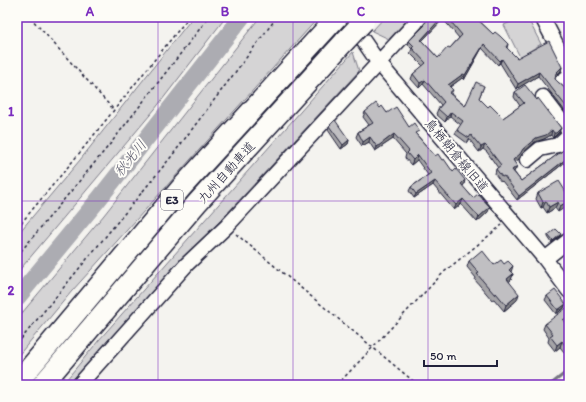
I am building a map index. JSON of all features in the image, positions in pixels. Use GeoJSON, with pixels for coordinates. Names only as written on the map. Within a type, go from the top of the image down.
{"type":"FeatureCollection","features":[{"type":"Feature","properties":{"kind":"highway","name":"九州自動車道"},"geometry":{"type":"LineString","coordinates":[[42,385],[197,203],[346,41],[349,19]]}},
{"type":"Feature","properties":{"kind":"highway","name":"九州自動車道"},"geometry":{"type":"LineString","coordinates":[[17,383],[181,188],[349,19]]}},
{"type":"Feature","properties":{"kind":"street"},"geometry":{"type":"LineString","coordinates":[[79,385],[187,264],[227,226],[421,17]]}},
{"type":"Feature","properties":{"kind":"street"},"geometry":{"type":"LineString","coordinates":[[542,17],[569,69]]}},
{"type":"Feature","properties":{"kind":"street","name":"鳥栖朝倉線旧道"},"geometry":{"type":"LineString","coordinates":[[349,19],[378,62],[545,259],[569,291]]}},
{"type":"Feature","properties":{"kind":"street"},"geometry":{"type":"LineString","coordinates":[[569,76],[562,80],[569,88]]}},
{"type":"Feature","properties":{"kind":"street"},"geometry":{"type":"LineString","coordinates":[[527,160],[540,149],[558,145],[568,127],[543,97]]}},
{"type":"Feature","properties":{"kind":"street"},"geometry":{"type":"LineString","coordinates":[[545,259],[569,240]]}},
{"type":"Feature","properties":{"kind":"path"},"geometry":{"type":"LineString","coordinates":[[30,17],[114,110]]}},
{"type":"Feature","properties":{"kind":"path"},"geometry":{"type":"LineString","coordinates":[[17,228],[189,17]]}},
{"type":"Feature","properties":{"kind":"path"},"geometry":{"type":"LineString","coordinates":[[17,256],[111,143],[209,17]]}},
{"type":"Feature","properties":{"kind":"path"},"geometry":{"type":"LineString","coordinates":[[17,344],[171,157],[277,17]]}},
{"type":"Feature","properties":{"kind":"path"},"geometry":{"type":"LineString","coordinates":[[337,385],[444,272],[510,218]]}},
{"type":"Feature","properties":{"kind":"path"},"geometry":{"type":"LineString","coordinates":[[227,226],[418,385]]}},
{"type":"Feature","properties":{"kind":"shaded area"},"geometry":{"type":"Polygon","coordinates":[[[193,17],[226,17],[155,109],[17,273],[17,235],[80,160],[193,17]]]}},
{"type":"Feature","properties":{"kind":"shaded area"},"geometry":{"type":"Polygon","coordinates":[[[260,17],[319,17],[72,291],[17,357],[17,319],[104,215],[260,17]]]}},
{"type":"Feature","properties":{"kind":"shaded area"},"geometry":{"type":"Polygon","coordinates":[[[385,17],[410,17],[389,39],[372,31],[385,17]]]}},
{"type":"Feature","properties":{"kind":"shaded area"},"geometry":{"type":"Polygon","coordinates":[[[522,17],[527,17],[541,44],[520,57],[504,25],[522,17]]]}},
{"type":"Feature","properties":{"kind":"shaded area"},"geometry":{"type":"Polygon","coordinates":[[[353,52],[359,71],[68,385],[62,385],[99,340],[353,52]]]}},
{"type":"Feature","properties":{"kind":"building"},"geometry":{"type":"Polygon","coordinates":[[[430,17],[442,17],[421,40],[438,58],[462,35],[447,17],[475,17],[493,34],[495,32],[500,36],[508,44],[506,47],[517,58],[549,41],[562,67],[556,73],[555,79],[569,91],[569,110],[539,72],[518,84],[502,59],[500,61],[484,44],[465,75],[463,74],[448,85],[453,90],[449,93],[465,106],[476,82],[484,86],[479,98],[488,107],[490,105],[503,118],[524,103],[515,92],[525,85],[537,100],[538,98],[561,128],[556,133],[552,130],[546,135],[536,138],[523,149],[513,160],[517,166],[512,170],[521,181],[569,146],[569,164],[566,159],[519,196],[504,176],[502,177],[496,169],[501,165],[488,148],[485,145],[481,147],[471,135],[469,138],[457,130],[463,121],[451,112],[447,117],[438,109],[444,102],[425,80],[420,83],[413,74],[426,63],[412,48],[414,46],[409,41],[424,26],[423,25],[430,17]]]}},
{"type":"Feature","properties":{"kind":"building"},"geometry":{"type":"Polygon","coordinates":[[[376,103],[380,108],[382,106],[387,113],[396,107],[409,127],[414,123],[419,131],[415,133],[435,156],[438,154],[442,160],[444,159],[453,172],[456,169],[465,180],[461,184],[473,198],[478,194],[490,207],[479,217],[463,199],[456,205],[435,181],[416,194],[411,187],[431,173],[418,155],[413,160],[407,153],[409,151],[394,134],[377,147],[370,137],[363,142],[358,132],[373,123],[365,112],[376,103]]]}},
{"type":"Feature","properties":{"kind":"building"},"geometry":{"type":"Polygon","coordinates":[[[335,120],[349,140],[343,145],[329,126],[335,120]]]}},
{"type":"Feature","properties":{"kind":"building"},"geometry":{"type":"Polygon","coordinates":[[[559,181],[566,192],[569,190],[569,201],[560,206],[558,202],[549,207],[546,201],[543,202],[538,193],[559,181]]]}},
{"type":"Feature","properties":{"kind":"building"},"geometry":{"type":"Polygon","coordinates":[[[556,229],[561,234],[553,241],[548,235],[556,229]]]}},
{"type":"Feature","properties":{"kind":"building"},"geometry":{"type":"Polygon","coordinates":[[[482,250],[494,265],[501,260],[504,264],[508,261],[513,266],[509,270],[513,274],[507,279],[519,294],[506,305],[496,293],[495,295],[477,274],[479,273],[469,261],[482,250]]]}},
{"type":"Feature","properties":{"kind":"building"},"geometry":{"type":"Polygon","coordinates":[[[555,290],[566,304],[558,310],[547,296],[555,290]]]}},
{"type":"Feature","properties":{"kind":"building"},"geometry":{"type":"Polygon","coordinates":[[[566,308],[569,312],[569,316],[563,320],[569,328],[569,350],[562,341],[557,345],[550,336],[553,334],[545,324],[566,308]]]}},
{"type":"Feature","properties":{"kind":"waterway","name":"秋光川"},"geometry":{"type":"LineString","coordinates":[[17,298],[98,200],[242,17]]}},
{"type":"Feature","properties":{"kind":"waterway"},"geometry":{"type":"LineString","coordinates":[[550,385],[569,370]]}}]}
